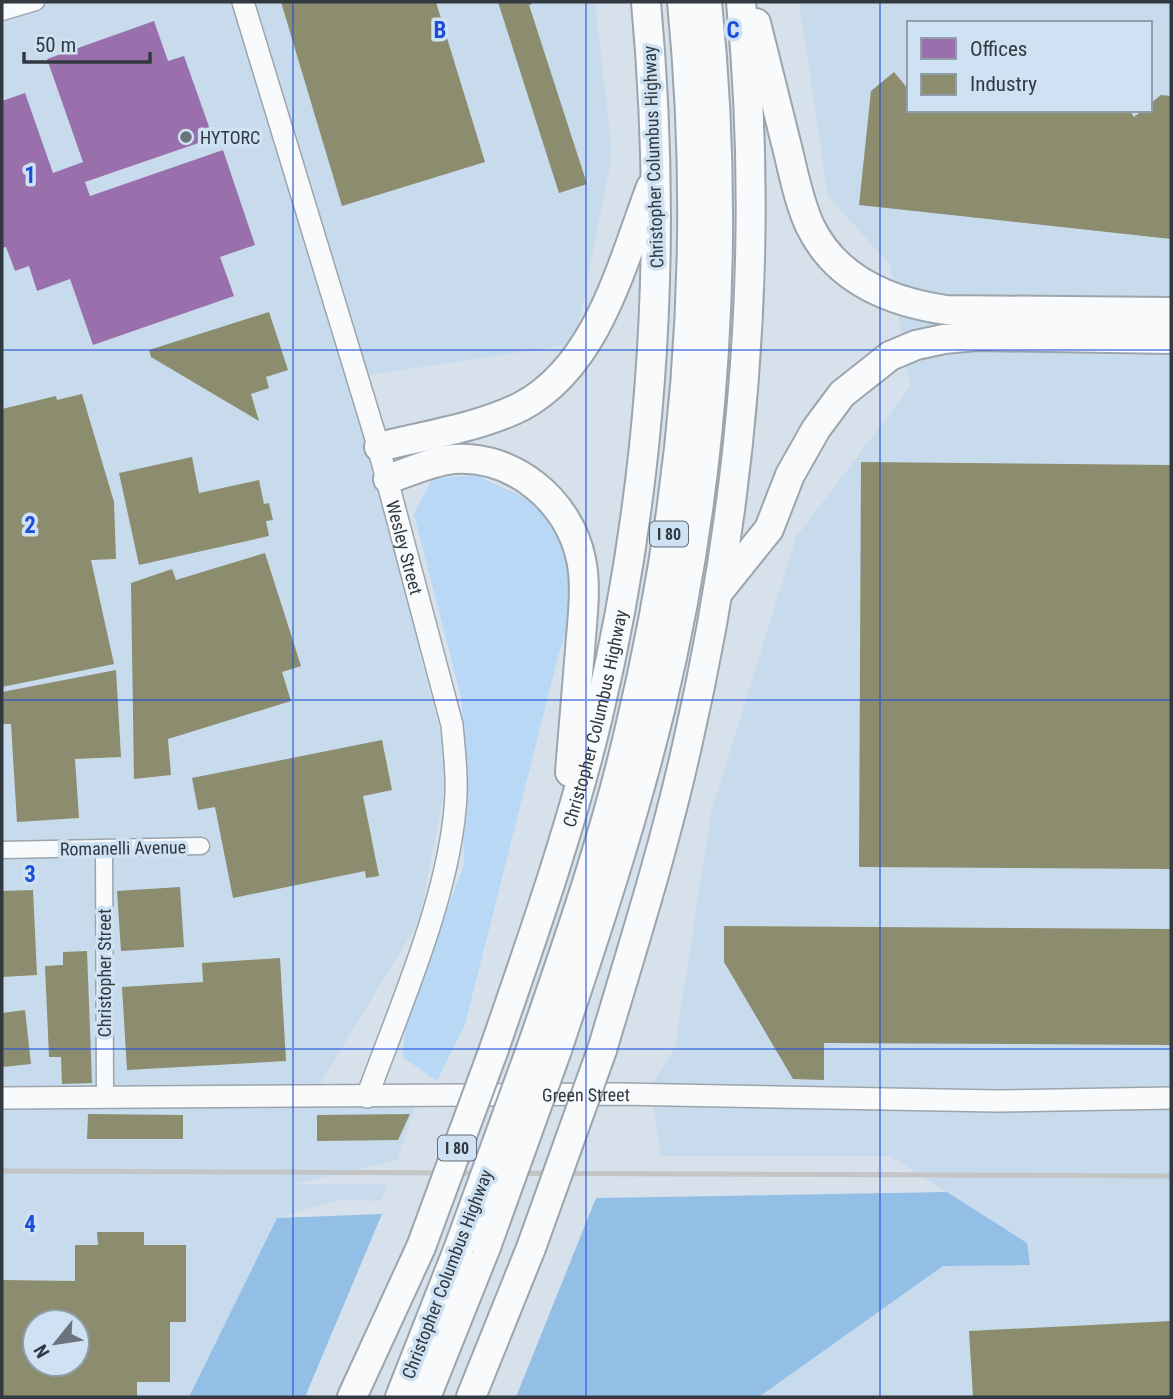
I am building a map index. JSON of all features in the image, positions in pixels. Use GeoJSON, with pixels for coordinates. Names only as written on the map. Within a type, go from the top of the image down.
{"type":"FeatureCollection","features":[{"type":"Feature","properties":{"kind":"highway","name":"Christopher Columbus Highway"},"geometry":{"type":"LineString","coordinates":[[352,1397],[421,1247],[494,1049],[564,838],[611,659],[641,479],[654,333],[657,170],[646,2]]}},
{"type":"Feature","properties":{"kind":"highway","name":"Christopher Columbus Highway"},"geometry":{"type":"LineString","coordinates":[[544,1050],[578,912],[613,794],[643,675],[669,531],[682,434],[693,250],[690,102],[682,2]]}},
{"type":"Feature","properties":{"kind":"highway","name":"Christopher Columbus Highway"},"geometry":{"type":"LineString","coordinates":[[426,1397],[472,1247],[544,1050],[612,882],[646,763],[674,641],[694,531],[710,395],[716,272],[716,146],[707,2]]}},
{"type":"Feature","properties":{"kind":"highway"},"geometry":{"type":"LineString","coordinates":[[471,1397],[531,1248],[602,1050],[663,845],[719,592],[737,455],[746,354],[751,240],[750,158],[741,2]]}},
{"type":"Feature","properties":{"kind":"highway"},"geometry":{"type":"LineString","coordinates":[[751,2],[796,184],[811,227],[829,253],[855,279],[884,295],[912,305],[946,310],[1171,312]]}},
{"type":"Feature","properties":{"kind":"highway"},"geometry":{"type":"LineString","coordinates":[[379,447],[490,419],[520,407],[545,392],[566,372],[604,312],[657,170]]}},
{"type":"Feature","properties":{"kind":"highway"},"geometry":{"type":"LineString","coordinates":[[719,592],[769,529],[790,475],[822,421],[842,394],[890,356],[916,345],[977,336],[1171,339]]}},
{"type":"Feature","properties":{"kind":"highway"},"geometry":{"type":"LineString","coordinates":[[388,479],[453,459],[482,460],[511,468],[538,486],[558,509],[573,533],[582,560],[583,611],[564,838]]}},
{"type":"Feature","properties":{"kind":"highway","name":"Christopher Columbus Highway"},"geometry":{"type":"LineString","coordinates":[[400,1397],[472,1247]]}},
{"type":"Feature","properties":{"kind":"street"},"geometry":{"type":"LineString","coordinates":[[2,12],[36,2]]}},
{"type":"Feature","properties":{"kind":"street","name":"Wesley Street"},"geometry":{"type":"LineString","coordinates":[[243,2],[379,447],[452,725],[456,796],[452,829],[437,898],[367,1097]]}},
{"type":"Feature","properties":{"kind":"street","name":"Romanelli Avenue"},"geometry":{"type":"LineString","coordinates":[[2,850],[201,846]]}},
{"type":"Feature","properties":{"kind":"street","name":"Christopher Street"},"geometry":{"type":"LineString","coordinates":[[104,849],[105,1098]]}},
{"type":"Feature","properties":{"kind":"street","name":"Green Street"},"geometry":{"type":"LineString","coordinates":[[2,1098],[619,1094],[997,1101],[1171,1098]]}},
{"type":"Feature","properties":{"kind":"shaded area"},"geometry":{"type":"Polygon","coordinates":[[[2,2],[595,2],[611,143],[610,165],[575,344],[362,376],[388,469],[420,655],[449,767],[419,921],[320,1084],[415,1107],[397,1160],[295,1184],[387,1184],[381,1201],[337,1200],[277,1218],[189,1397],[2,1397],[2,2]]]}},
{"type":"Feature","properties":{"kind":"shaded area"},"geometry":{"type":"Polygon","coordinates":[[[799,2],[1171,2],[1171,1397],[759,1397],[943,1266],[1030,1265],[1027,1243],[890,1156],[661,1156],[650,1086],[675,1048],[711,813],[796,537],[910,387],[890,265],[828,196],[799,2]]]}},
{"type":"Feature","properties":{"kind":"shaded area"},"geometry":{"type":"Polygon","coordinates":[[[475,475],[535,502],[566,552],[571,619],[559,653],[465,1024],[437,1081],[403,1057],[406,1017],[464,865],[462,701],[414,514],[432,479],[475,475]]]}},
{"type":"Feature","properties":{"kind":"shaded area"},"geometry":{"type":"Polygon","coordinates":[[[947,1192],[1027,1243],[1030,1265],[943,1266],[759,1397],[516,1397],[596,1198],[947,1192]]]}},
{"type":"Feature","properties":{"kind":"shaded area"},"geometry":{"type":"Polygon","coordinates":[[[382,1214],[305,1397],[189,1397],[277,1218],[382,1214]]]}},
{"type":"Feature","properties":{"kind":"building: Offices"},"geometry":{"type":"Polygon","coordinates":[[[154,21],[168,61],[184,56],[213,138],[85,182],[90,196],[223,150],[255,245],[220,257],[234,296],[93,345],[70,279],[37,291],[29,266],[15,271],[6,247],[2,248],[2,101],[25,93],[53,173],[83,162],[47,59],[154,21]]]}},
{"type":"Feature","properties":{"kind":"building: Industry"},"geometry":{"type":"Polygon","coordinates":[[[281,2],[436,2],[485,162],[342,206],[281,2]]]}},
{"type":"Feature","properties":{"kind":"building: Industry"},"geometry":{"type":"Polygon","coordinates":[[[498,2],[532,4],[529,5],[587,184],[559,193],[498,2]]]}},
{"type":"Feature","properties":{"kind":"building: Industry"},"geometry":{"type":"Polygon","coordinates":[[[894,72],[907,88],[907,112],[1130,112],[1134,117],[1140,112],[1152,112],[1152,102],[1161,95],[1171,96],[1171,239],[859,205],[871,91],[894,72]]]}},
{"type":"Feature","properties":{"kind":"building: Industry"},"geometry":{"type":"Polygon","coordinates":[[[269,312],[288,370],[266,377],[269,388],[251,394],[259,421],[151,357],[149,350],[269,312]]]}},
{"type":"Feature","properties":{"kind":"building: Industry"},"geometry":{"type":"Polygon","coordinates":[[[82,394],[114,502],[116,559],[91,560],[114,664],[2,687],[2,409],[56,396],[57,400],[82,394]]]}},
{"type":"Feature","properties":{"kind":"building: Industry"},"geometry":{"type":"Polygon","coordinates":[[[192,457],[199,493],[259,480],[264,504],[269,503],[273,520],[266,521],[269,536],[139,565],[119,473],[192,457]]]}},
{"type":"Feature","properties":{"kind":"building: Industry"},"geometry":{"type":"Polygon","coordinates":[[[861,462],[1171,465],[1171,869],[859,867],[861,462]]]}},
{"type":"Feature","properties":{"kind":"building: Industry"},"geometry":{"type":"Polygon","coordinates":[[[265,553],[301,666],[282,672],[291,701],[168,739],[171,775],[134,779],[131,583],[172,569],[176,580],[265,553]]]}},
{"type":"Feature","properties":{"kind":"building: Industry"},"geometry":{"type":"Polygon","coordinates":[[[116,670],[121,757],[75,759],[79,818],[17,822],[11,724],[2,724],[2,692],[116,670]]]}},
{"type":"Feature","properties":{"kind":"building: Industry"},"geometry":{"type":"Polygon","coordinates":[[[382,740],[392,790],[363,796],[379,876],[366,878],[365,871],[233,898],[215,807],[198,810],[192,778],[382,740]]]}},
{"type":"Feature","properties":{"kind":"building: Industry"},"geometry":{"type":"Polygon","coordinates":[[[180,887],[184,947],[121,951],[117,891],[180,887]]]}},
{"type":"Feature","properties":{"kind":"building: Industry"},"geometry":{"type":"Polygon","coordinates":[[[33,890],[37,975],[2,977],[2,891],[33,890]]]}},
{"type":"Feature","properties":{"kind":"building: Industry"},"geometry":{"type":"Polygon","coordinates":[[[724,926],[1171,929],[1171,1045],[824,1043],[824,1080],[793,1079],[724,962],[724,926]]]}},
{"type":"Feature","properties":{"kind":"building: Industry"},"geometry":{"type":"Polygon","coordinates":[[[87,951],[92,1083],[62,1084],[61,1057],[49,1057],[45,966],[63,965],[63,952],[87,951]]]}},
{"type":"Feature","properties":{"kind":"building: Industry"},"geometry":{"type":"Polygon","coordinates":[[[280,958],[286,1061],[127,1070],[122,987],[203,982],[202,963],[280,958]]]}},
{"type":"Feature","properties":{"kind":"building: Industry"},"geometry":{"type":"Polygon","coordinates":[[[25,1010],[31,1064],[3,1067],[2,1013],[25,1010]]]}},
{"type":"Feature","properties":{"kind":"building: Industry"},"geometry":{"type":"Polygon","coordinates":[[[88,1114],[183,1115],[183,1139],[87,1139],[88,1114]]]}},
{"type":"Feature","properties":{"kind":"building: Industry"},"geometry":{"type":"Polygon","coordinates":[[[410,1114],[398,1140],[317,1141],[317,1115],[410,1114]]]}},
{"type":"Feature","properties":{"kind":"building: Industry"},"geometry":{"type":"Polygon","coordinates":[[[97,1232],[144,1232],[144,1245],[186,1245],[186,1322],[170,1322],[170,1382],[137,1382],[137,1397],[2,1397],[2,1280],[75,1281],[75,1245],[98,1245],[97,1232]]]}},
{"type":"Feature","properties":{"kind":"building: Industry"},"geometry":{"type":"Polygon","coordinates":[[[1171,1321],[1171,1397],[973,1397],[969,1331],[1171,1321]]]}},
{"type":"Feature","properties":{"kind":"railway"},"geometry":{"type":"LineString","coordinates":[[2,1171],[1171,1176]]}},
{"type":"Feature","properties":{"kind":"place","name":"HYTORC"},"geometry":{"type":"Point","coordinates":[186,137]}}]}
